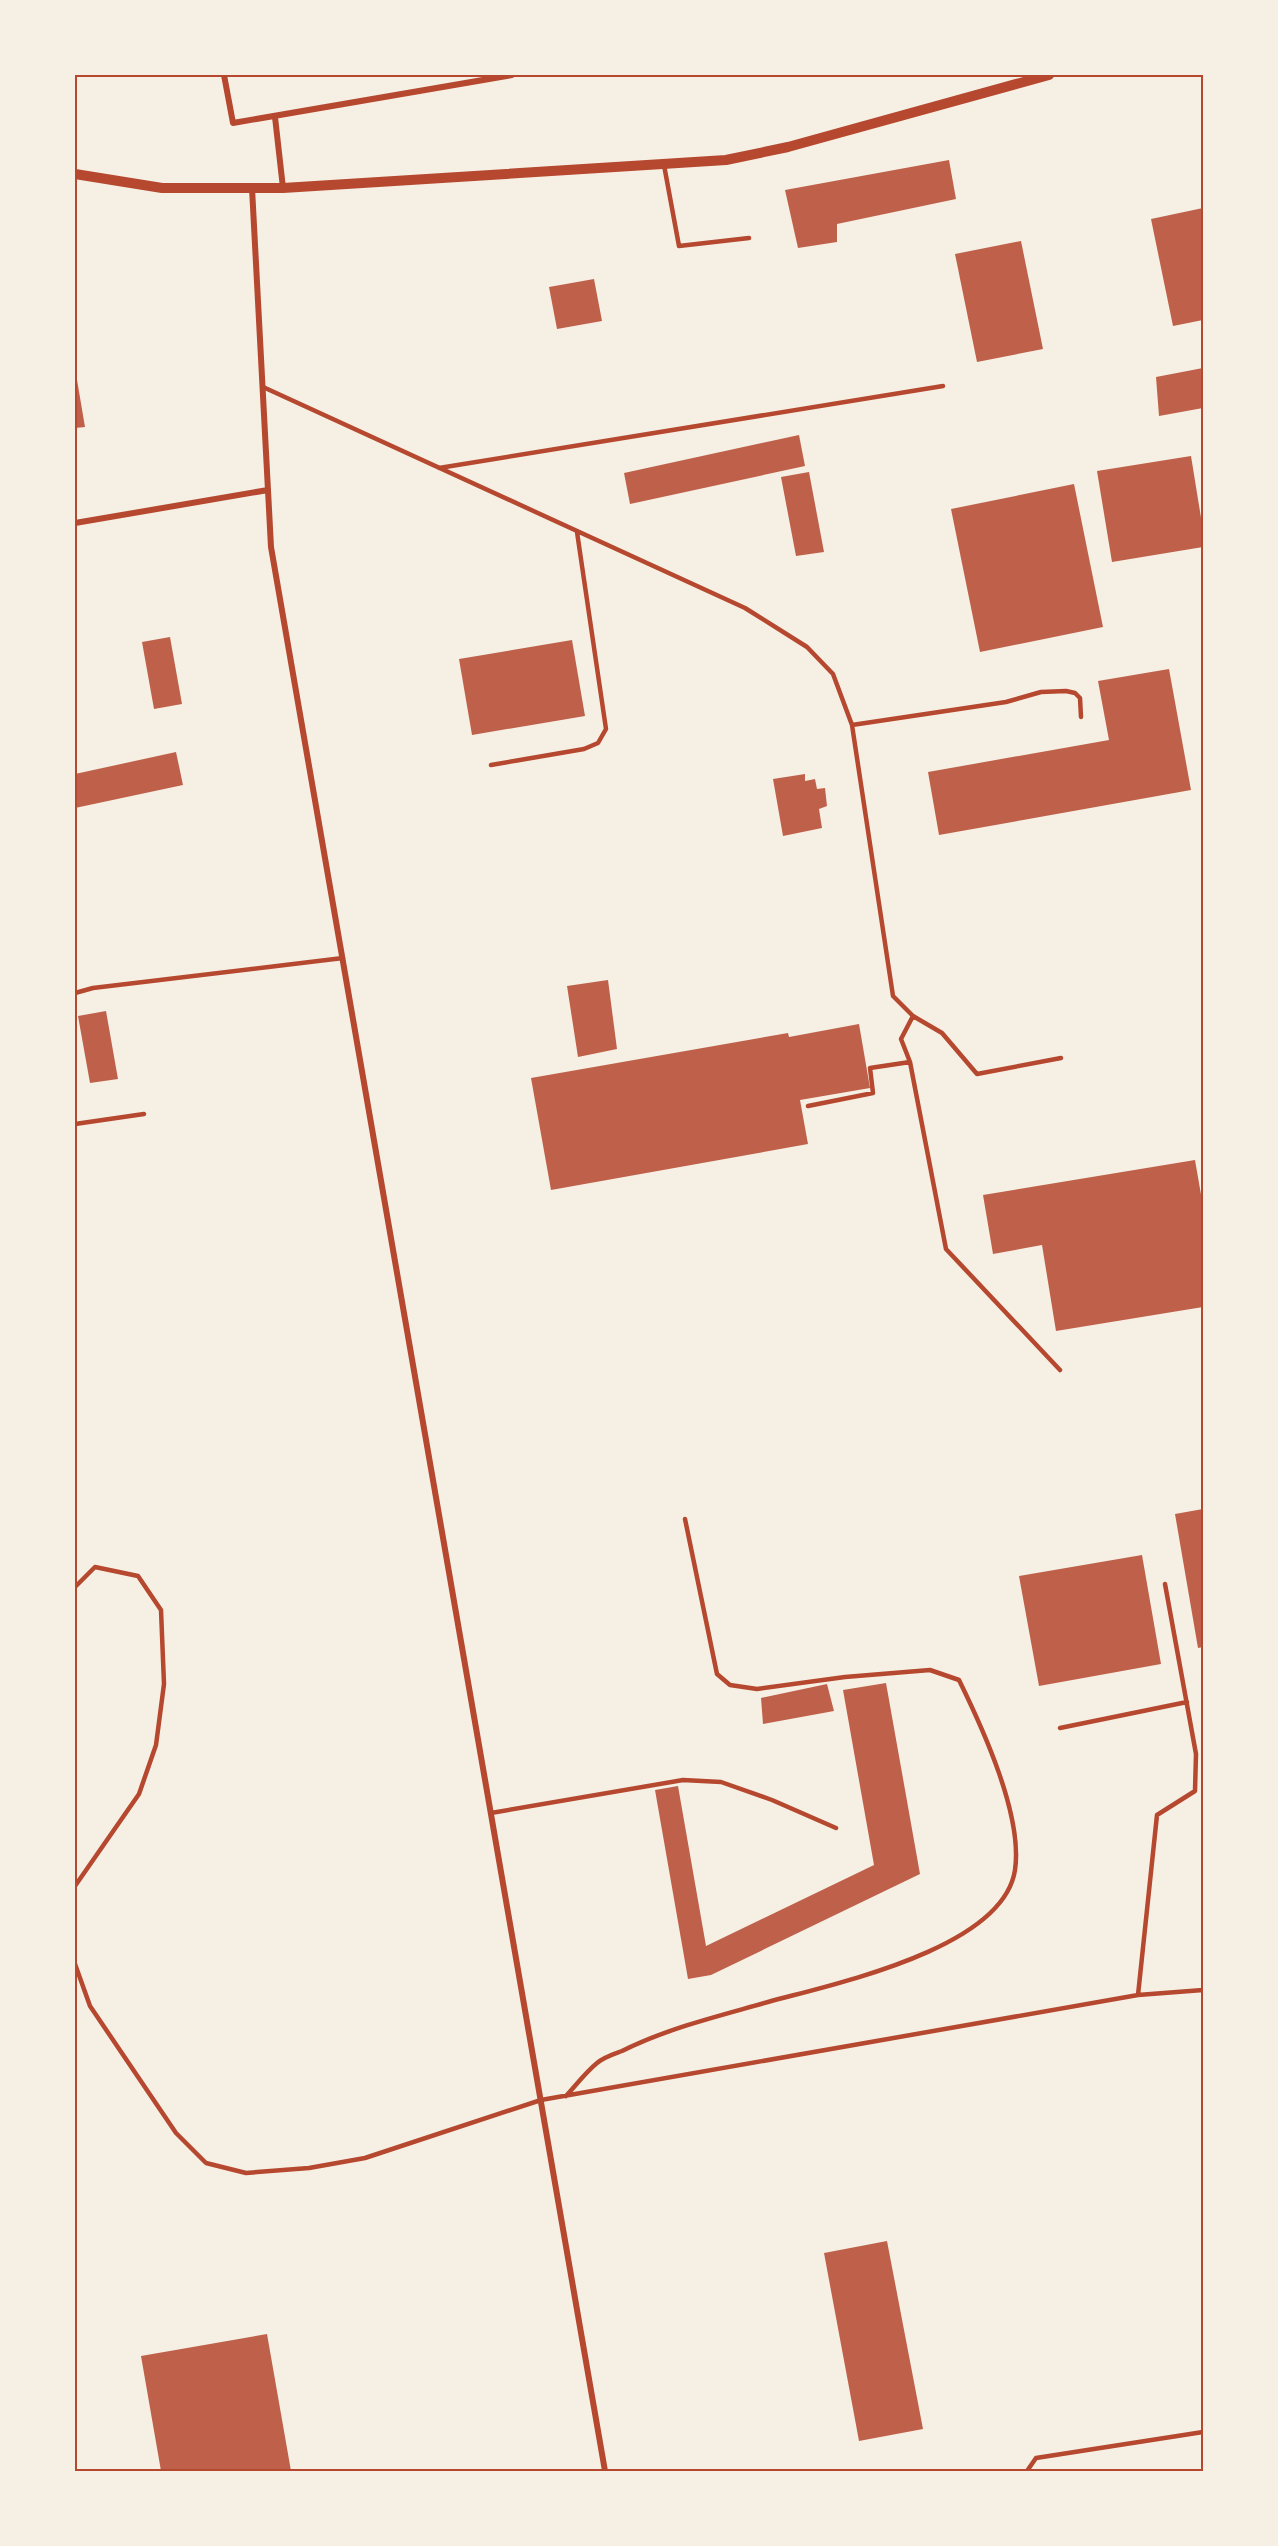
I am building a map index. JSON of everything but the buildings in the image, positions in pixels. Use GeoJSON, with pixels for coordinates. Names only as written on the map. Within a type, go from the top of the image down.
{"type":"FeatureCollection","features":[{"type":"Feature","properties":{"kind":"street"},"geometry":{"type":"LineString","coordinates":[[224,75],[233,123],[512,75]]}},
{"type":"Feature","properties":{"kind":"street"},"geometry":{"type":"LineString","coordinates":[[75,174],[162,188],[283,188],[726,160],[788,147],[1049,75]]}},
{"type":"Feature","properties":{"kind":"street"},"geometry":{"type":"LineString","coordinates":[[275,117],[283,188]]}},
{"type":"Feature","properties":{"kind":"street"},"geometry":{"type":"LineString","coordinates":[[252,188],[272,547],[606,2471]]}},
{"type":"Feature","properties":{"kind":"street"},"geometry":{"type":"LineString","coordinates":[[75,523],[268,490]]}},
{"type":"Feature","properties":{"kind":"lane"},"geometry":{"type":"LineString","coordinates":[[664,165],[679,246],[749,238]]}},
{"type":"Feature","properties":{"kind":"lane"},"geometry":{"type":"LineString","coordinates":[[438,468],[943,386]]}},
{"type":"Feature","properties":{"kind":"lane"},"geometry":{"type":"LineString","coordinates":[[262,387],[745,608],[807,647],[833,674],[852,725],[893,996],[913,1016],[942,1033],[977,1074],[1060,1058]]}},
{"type":"Feature","properties":{"kind":"lane"},"geometry":{"type":"LineString","coordinates":[[490,765],[584,749],[598,743],[606,729],[577,532]]}},
{"type":"Feature","properties":{"kind":"lane"},"geometry":{"type":"LineString","coordinates":[[852,725],[1006,702],[1041,692],[1066,691],[1075,693],[1080,698],[1081,717]]}},
{"type":"Feature","properties":{"kind":"lane"},"geometry":{"type":"LineString","coordinates":[[75,993],[93,988],[343,958]]}},
{"type":"Feature","properties":{"kind":"lane"},"geometry":{"type":"LineString","coordinates":[[913,1016],[901,1039],[910,1062],[946,1249],[1060,1370]]}},
{"type":"Feature","properties":{"kind":"lane"},"geometry":{"type":"LineString","coordinates":[[808,1106],[873,1093],[870,1068],[910,1062]]}},
{"type":"Feature","properties":{"kind":"lane"},"geometry":{"type":"LineString","coordinates":[[75,1124],[144,1114]]}},
{"type":"Feature","properties":{"kind":"lane"},"geometry":{"type":"LineString","coordinates":[[566,2096],[598,2062],[649,2037],[892,1968],[953,1940],[987,1916],[1005,1894],[1015,1872],[1016,1847],[1010,1811],[977,1717],[959,1680],[930,1670],[845,1677],[757,1689],[730,1685],[717,1674],[685,1519]]}},
{"type":"Feature","properties":{"kind":"lane"},"geometry":{"type":"LineString","coordinates":[[75,1587],[95,1567],[138,1576],[161,1610],[164,1684],[156,1745],[138,1794],[75,1886]]}},
{"type":"Feature","properties":{"kind":"lane"},"geometry":{"type":"LineString","coordinates":[[1138,1995],[1157,1815],[1195,1791],[1196,1754],[1165,1584]]}},
{"type":"Feature","properties":{"kind":"lane"},"geometry":{"type":"LineString","coordinates":[[1060,1728],[1187,1702]]}},
{"type":"Feature","properties":{"kind":"lane"},"geometry":{"type":"LineString","coordinates":[[491,1813],[683,1780],[722,1782],[772,1800],[836,1828]]}},
{"type":"Feature","properties":{"kind":"lane"},"geometry":{"type":"LineString","coordinates":[[75,1964],[90,2006],[176,2133],[206,2163],[246,2173],[309,2168],[365,2158],[541,2100],[1138,1995],[1203,1990]]}},
{"type":"Feature","properties":{"kind":"lane"},"geometry":{"type":"LineString","coordinates":[[1027,2471],[1036,2458],[1203,2432]]}}]}
